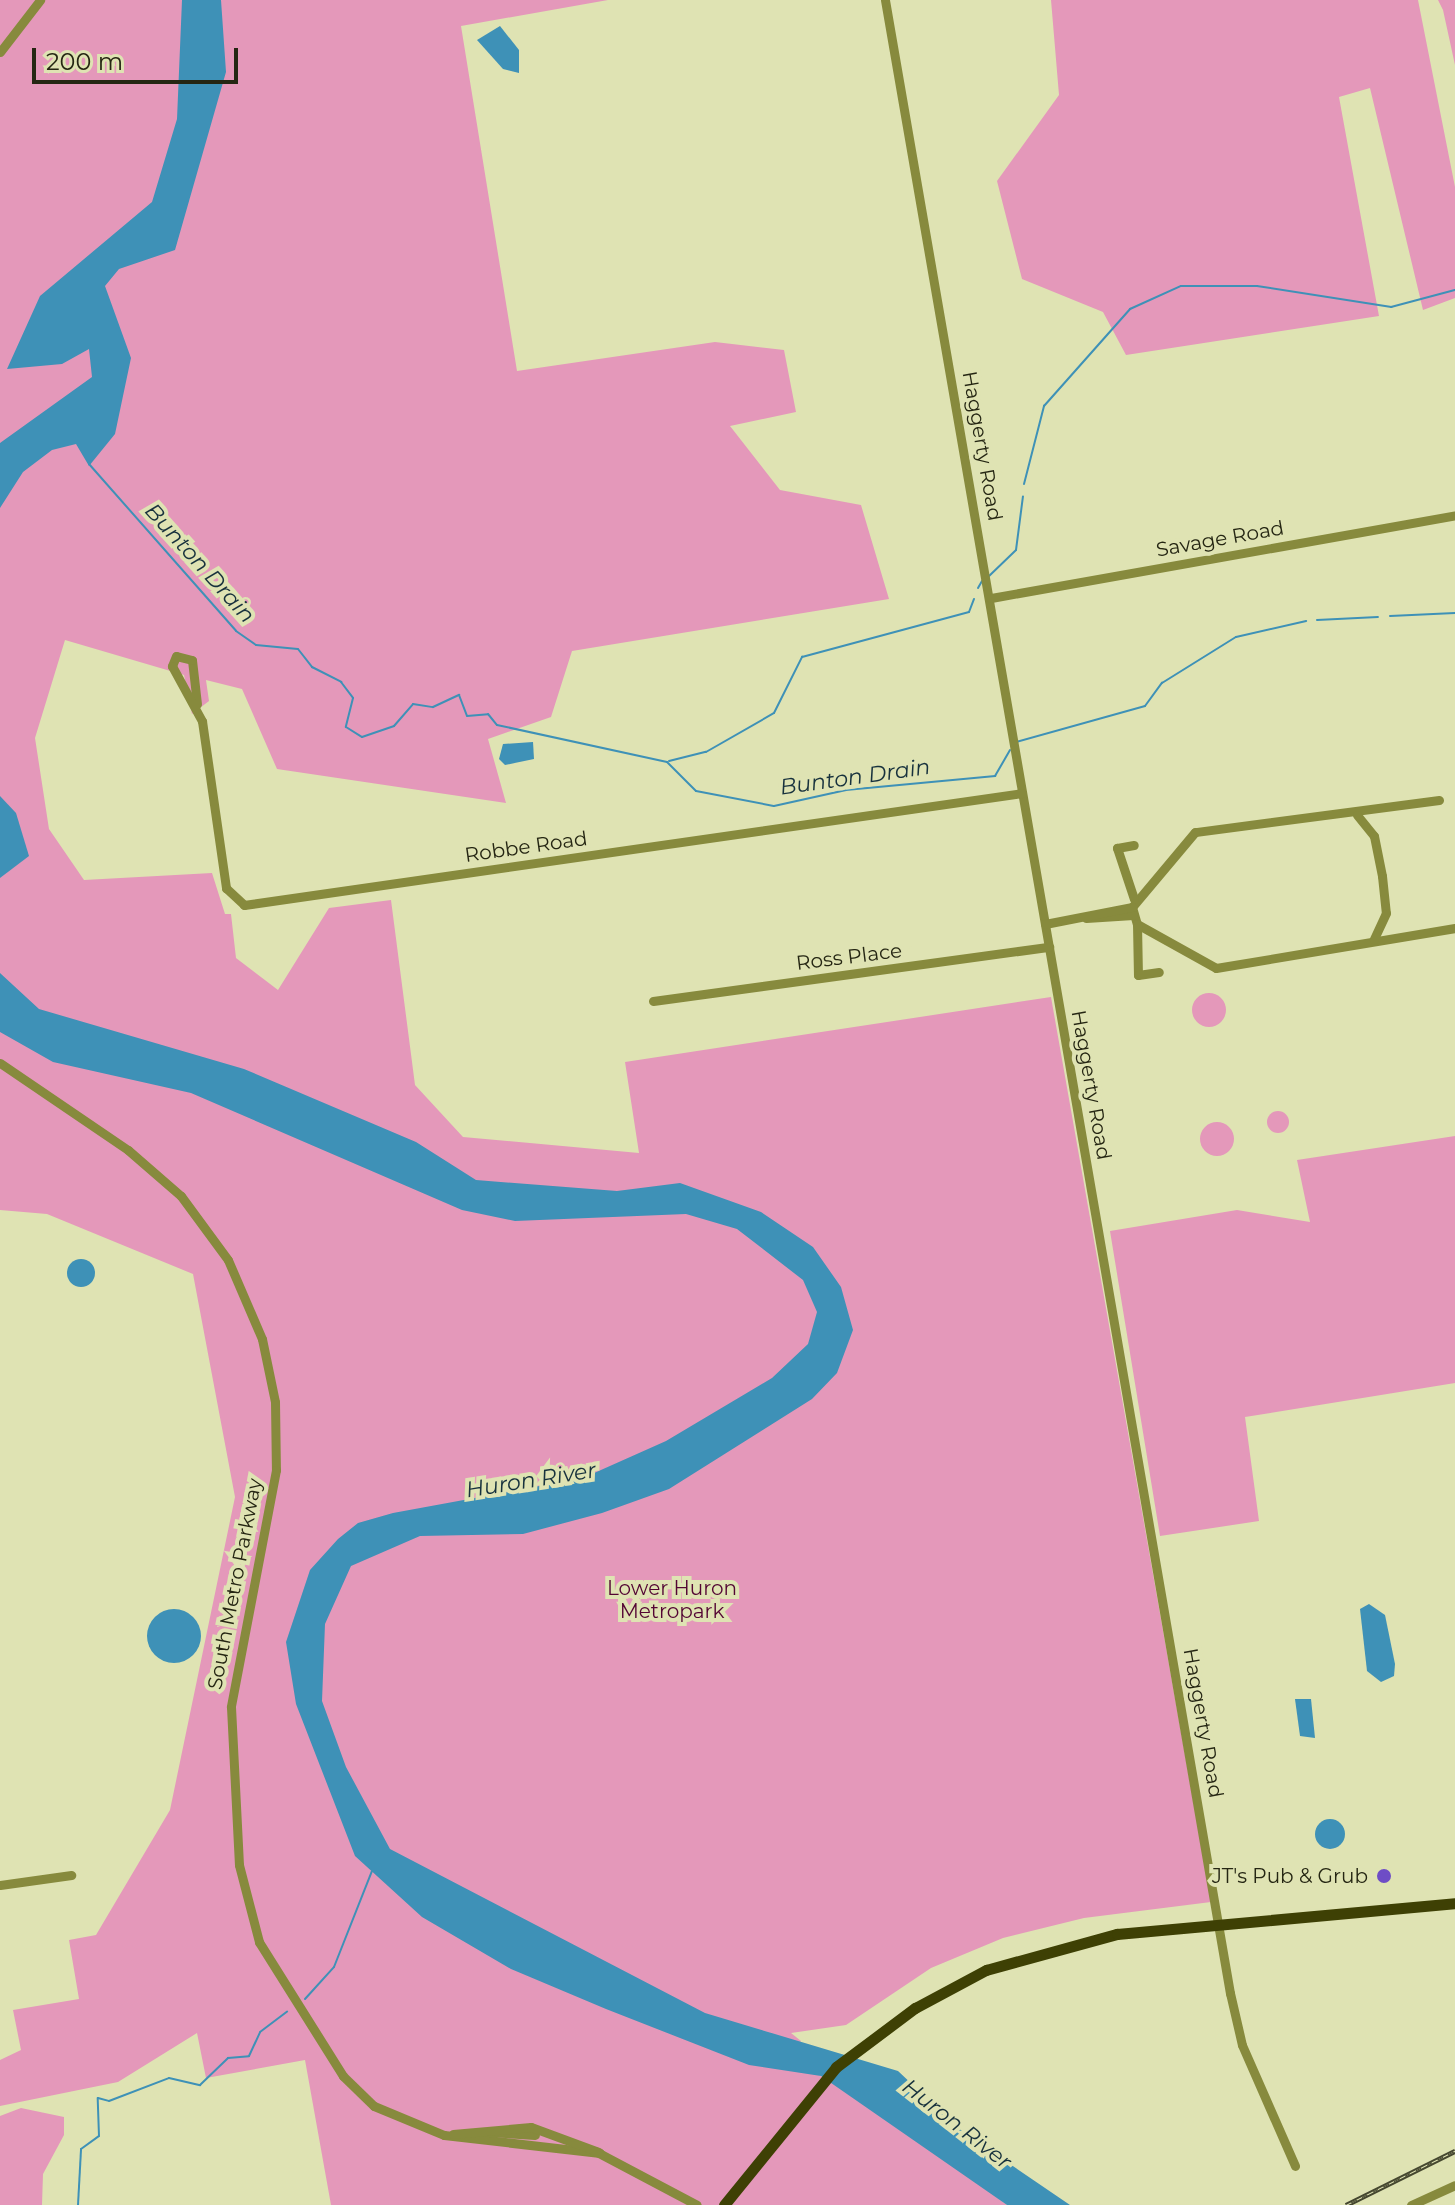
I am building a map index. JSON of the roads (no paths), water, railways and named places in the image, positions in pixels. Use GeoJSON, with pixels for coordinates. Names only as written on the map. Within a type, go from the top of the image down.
{"type":"FeatureCollection","features":[{"type":"Feature","properties":{"kind":"main road"},"geometry":{"type":"LineString","coordinates":[[724,2205],[808,2095],[865,2042],[937,1995],[1017,1959],[1117,1934],[1455,1903]]}},
{"type":"Feature","properties":{"kind":"street"},"geometry":{"type":"LineString","coordinates":[[0,52],[40,0]]}},
{"type":"Feature","properties":{"kind":"street","name":"Haggerty Road"},"geometry":{"type":"LineString","coordinates":[[885,0],[1242,2045],[1295,2166]]}},
{"type":"Feature","properties":{"kind":"street","name":"Savage Road"},"geometry":{"type":"LineString","coordinates":[[991,598],[1455,515]]}},
{"type":"Feature","properties":{"kind":"street","name":"Robbe Road"},"geometry":{"type":"LineString","coordinates":[[197,704],[172,666],[176,656],[192,660],[226,888],[244,905],[1022,793]]}},
{"type":"Feature","properties":{"kind":"street"},"geometry":{"type":"LineString","coordinates":[[1134,911],[1195,832],[1316,813],[1357,815],[1439,800]]}},
{"type":"Feature","properties":{"kind":"street"},"geometry":{"type":"LineString","coordinates":[[1357,815],[1374,836],[1382,876],[1386,913],[1374,939]]}},
{"type":"Feature","properties":{"kind":"street"},"geometry":{"type":"LineString","coordinates":[[1134,845],[1117,848],[1134,911],[1138,975],[1159,972]]}},
{"type":"Feature","properties":{"kind":"street"},"geometry":{"type":"LineString","coordinates":[[1045,924],[1134,911],[1222,968],[1348,950],[1374,939],[1455,928]]}},
{"type":"Feature","properties":{"kind":"street","name":"Ross Place"},"geometry":{"type":"LineString","coordinates":[[653,1001],[1049,947]]}},
{"type":"Feature","properties":{"kind":"street","name":"South Metro Parkway"},"geometry":{"type":"LineString","coordinates":[[0,1063],[164,1179],[218,1244],[255,1316],[275,1402],[276,1456],[231,1707],[242,1890],[259,1942],[350,2084],[402,2122],[450,2135],[600,2153],[697,2205]]}},
{"type":"Feature","properties":{"kind":"street"},"geometry":{"type":"LineString","coordinates":[[0,1885],[71,1875]]}},
{"type":"Feature","properties":{"kind":"street"},"geometry":{"type":"LineString","coordinates":[[1411,2205],[1455,2185]]}},
{"type":"Feature","properties":{"kind":"water"},"geometry":{"type":"Polygon","coordinates":[[[182,0],[221,0],[226,72],[175,250],[119,269],[105,286],[131,358],[115,434],[89,466],[76,444],[52,450],[23,472],[0,508],[0,443],[92,377],[89,349],[62,364],[7,369],[40,296],[152,202],[177,119],[182,0]]]}},
{"type":"Feature","properties":{"kind":"water"},"geometry":{"type":"Polygon","coordinates":[[[500,26],[519,50],[519,73],[503,69],[477,40],[500,26]]]}},
{"type":"Feature","properties":{"kind":"water"},"geometry":{"type":"Polygon","coordinates":[[[533,742],[534,759],[505,765],[499,759],[503,744],[533,742]]]}},
{"type":"Feature","properties":{"kind":"water"},"geometry":{"type":"Polygon","coordinates":[[[0,796],[16,813],[29,856],[0,878],[0,796]]]}},
{"type":"Feature","properties":{"kind":"water"},"geometry":{"type":"Polygon","coordinates":[[[0,973],[39,1009],[244,1069],[416,1142],[476,1180],[617,1191],[680,1183],[761,1212],[813,1247],[841,1287],[853,1330],[837,1373],[812,1399],[669,1489],[602,1513],[523,1534],[420,1536],[351,1566],[325,1624],[322,1701],[346,1767],[390,1849],[705,2013],[898,2071],[963,2132],[1070,2205],[1007,2205],[821,2076],[749,2065],[606,2009],[511,1969],[422,1917],[355,1856],[296,1704],[286,1642],[310,1570],[338,1539],[358,1523],[393,1513],[583,1478],[666,1441],[772,1378],[808,1344],[817,1312],[803,1280],[737,1229],[686,1214],[515,1221],[462,1210],[191,1093],[53,1062],[0,1032],[0,973]]]}},
{"type":"Feature","properties":{"kind":"water"},"geometry":{"type":"Polygon","coordinates":[[[81,1259],[91,1263],[95,1273],[91,1283],[81,1287],[71,1283],[67,1273],[71,1263],[81,1259]]]}},
{"type":"Feature","properties":{"kind":"water"},"geometry":{"type":"Polygon","coordinates":[[[1369,1604],[1385,1615],[1395,1664],[1394,1676],[1381,1682],[1367,1671],[1360,1609],[1369,1604]]]}},
{"type":"Feature","properties":{"kind":"water"},"geometry":{"type":"Polygon","coordinates":[[[174,1609],[193,1617],[201,1636],[193,1655],[174,1663],[155,1655],[147,1636],[155,1617],[174,1609]]]}},
{"type":"Feature","properties":{"kind":"water"},"geometry":{"type":"Polygon","coordinates":[[[1295,1699],[1311,1699],[1315,1738],[1300,1736],[1295,1699]]]}},
{"type":"Feature","properties":{"kind":"water"},"geometry":{"type":"Polygon","coordinates":[[[1330,1819],[1336,1820],[1344,1828],[1344,1840],[1336,1848],[1330,1849],[1324,1848],[1316,1840],[1315,1834],[1316,1828],[1324,1820],[1330,1819]]]}},
{"type":"Feature","properties":{"kind":"waterway"},"geometry":{"type":"LineString","coordinates":[[1024,484],[1044,406],[1130,309],[1181,286],[1257,286],[1391,307],[1455,290]]}},
{"type":"Feature","properties":{"kind":"waterway","name":"Bunton Drain"},"geometry":{"type":"LineString","coordinates":[[89,464],[236,631],[256,645],[298,649],[312,667],[341,682],[353,698],[346,727],[362,737],[394,726],[413,704],[433,707],[459,695],[467,716],[488,714],[497,725],[667,762],[696,791],[774,806],[846,790],[995,776],[1010,750]]}},
{"type":"Feature","properties":{"kind":"waterway"},"geometry":{"type":"LineString","coordinates":[[987,578],[1016,550],[1023,496]]}},
{"type":"Feature","properties":{"kind":"waterway"},"geometry":{"type":"LineString","coordinates":[[978,588],[982,581]]}},
{"type":"Feature","properties":{"kind":"waterway"},"geometry":{"type":"LineString","coordinates":[[669,761],[706,752],[774,713],[802,657],[969,612],[974,599]]}},
{"type":"Feature","properties":{"kind":"waterway","name":"Bunton Drain"},"geometry":{"type":"LineString","coordinates":[[1390,616],[1455,613]]}},
{"type":"Feature","properties":{"kind":"waterway","name":"Bunton Drain"},"geometry":{"type":"LineString","coordinates":[[1317,620],[1378,617]]}},
{"type":"Feature","properties":{"kind":"waterway","name":"Bunton Drain"},"geometry":{"type":"LineString","coordinates":[[1016,742],[1145,706],[1162,683],[1236,637],[1306,621]]}},
{"type":"Feature","properties":{"kind":"waterway"},"geometry":{"type":"LineString","coordinates":[[305,1999],[334,1967],[372,1871]]}},
{"type":"Feature","properties":{"kind":"waterway"},"geometry":{"type":"LineString","coordinates":[[78,2205],[81,2149],[99,2136],[98,2098],[109,2101],[169,2078],[200,2085],[228,2058],[249,2056],[260,2032],[287,2012]]}},
{"type":"Feature","properties":{"kind":"railway"},"geometry":{"type":"LineString","coordinates":[[1346,2205],[1455,2151]]}},
{"type":"Feature","properties":{"kind":"place","name":"JT's Pub & Grub"},"geometry":{"type":"Point","coordinates":[1384,1876]}},
{"type":"Feature","properties":{"kind":"water label","name":"Huron River"},"geometry":{"type":"Point","coordinates":[531,1480]}},
{"type":"Feature","properties":{"kind":"water label","name":"Huron River"},"geometry":{"type":"Point","coordinates":[957,2124]}},
{"type":"Feature","properties":{"kind":"park label","name":"Lower Huron Metropark"},"geometry":{"type":"Point","coordinates":[672,1600]}}]}
